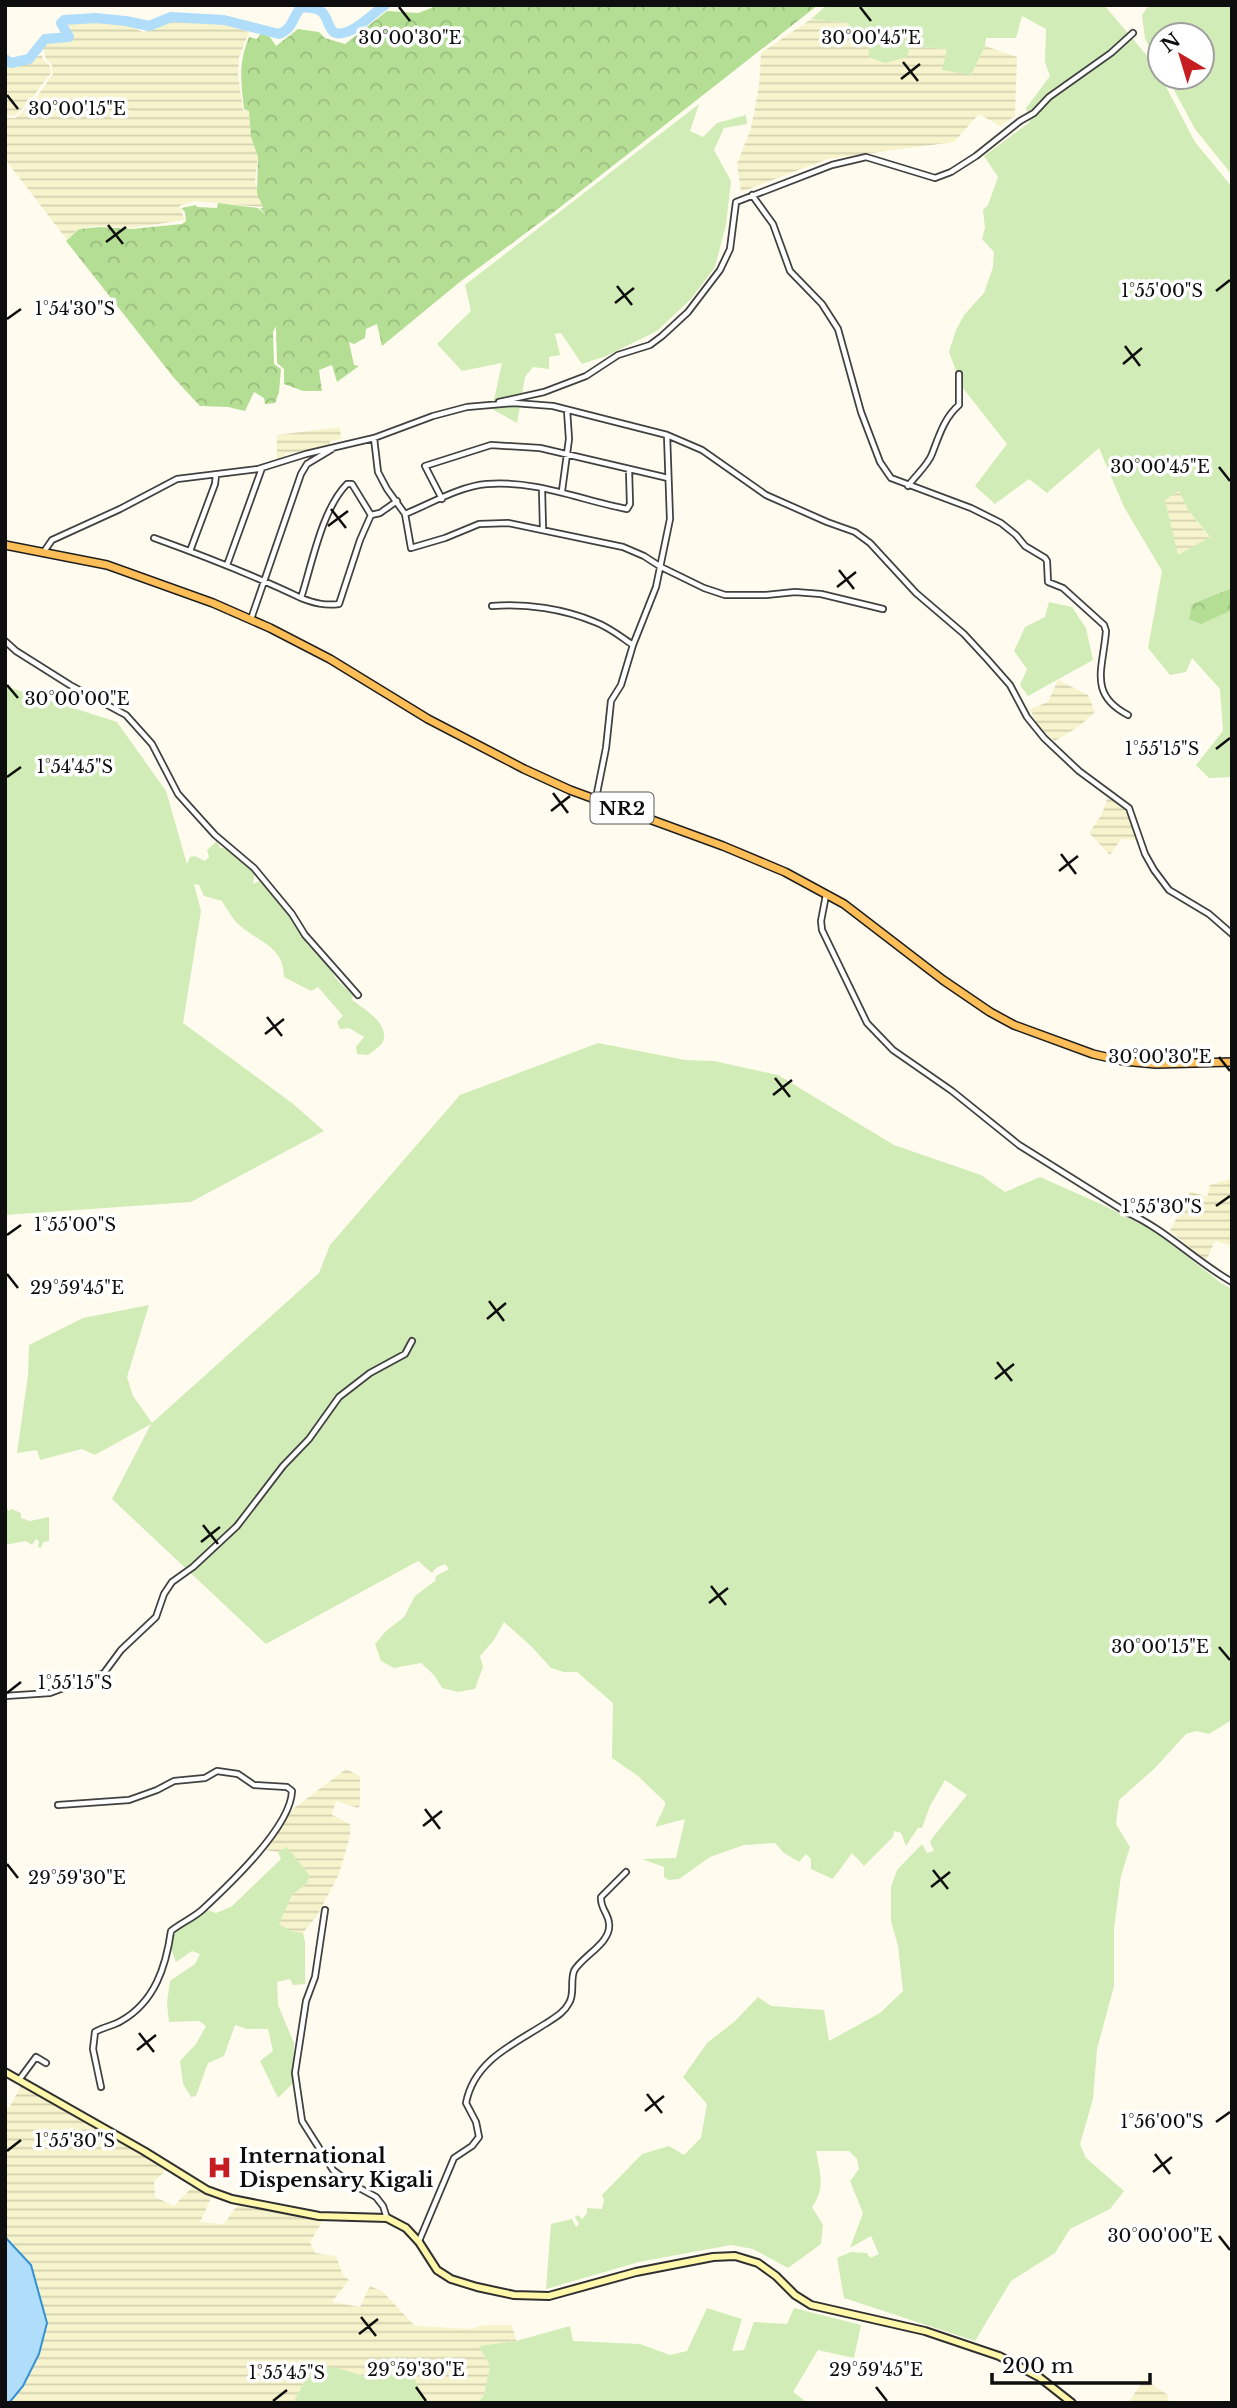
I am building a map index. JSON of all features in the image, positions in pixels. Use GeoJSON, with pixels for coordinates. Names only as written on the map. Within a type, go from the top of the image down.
{"type":"FeatureCollection","features":[{"type":"Feature","properties":{"kind":"highway","name":"NR2"},"geometry":{"type":"LineString","coordinates":[[5,545],[107,565],[213,603],[330,659],[472,744],[570,790],[757,859],[826,894],[859,915],[943,980],[1014,1025],[1093,1054],[1123,1061],[1156,1065],[1232,1062]]}},
{"type":"Feature","properties":{"kind":"main road"},"geometry":{"type":"LineString","coordinates":[[5,2072],[135,2145],[206,2190],[232,2199],[318,2216],[387,2218],[406,2228],[419,2242],[437,2270],[477,2287],[537,2297],[568,2293],[636,2272],[713,2257],[725,2255],[747,2258],[768,2269],[795,2295],[811,2305],[925,2331],[999,2356],[1039,2377],[1072,2403]]}},
{"type":"Feature","properties":{"kind":"street"},"geometry":{"type":"LineString","coordinates":[[42,553],[52,540],[120,509],[171,481],[262,468],[336,446],[374,438],[433,416],[544,392],[586,376],[618,355],[650,345],[688,312],[720,270],[730,249],[736,202],[832,165],[866,157],[935,178],[960,168],[1034,113],[1049,97],[1111,53],[1133,33]]}},
{"type":"Feature","properties":{"kind":"street"},"geometry":{"type":"LineString","coordinates":[[752,195],[773,223],[790,271],[822,304],[838,329],[861,411],[880,462],[891,478],[971,508],[1016,535],[1025,546],[1045,558],[1048,582],[1063,588],[1104,625],[1106,631],[1101,687],[1112,706],[1128,715]]}},
{"type":"Feature","properties":{"kind":"street"},"geometry":{"type":"LineString","coordinates":[[908,486],[932,456],[934,445],[949,413],[959,405],[959,373]]}},
{"type":"Feature","properties":{"kind":"street"},"geometry":{"type":"LineString","coordinates":[[495,404],[533,404],[567,410],[667,435],[702,450],[766,495],[855,532],[870,542],[916,593],[964,634],[988,660],[1010,685],[1027,717],[1044,738],[1079,771],[1129,808],[1145,854],[1168,890],[1210,915],[1232,934]]}},
{"type":"Feature","properties":{"kind":"street"},"geometry":{"type":"LineString","coordinates":[[562,491],[569,439],[567,410]]}},
{"type":"Feature","properties":{"kind":"street"},"geometry":{"type":"LineString","coordinates":[[596,799],[611,701],[621,685],[661,567],[670,519],[667,435]]}},
{"type":"Feature","properties":{"kind":"street"},"geometry":{"type":"LineString","coordinates":[[374,438],[378,471],[405,514],[411,548],[487,523],[508,523],[622,547],[704,588],[725,595],[794,592],[821,594],[883,609]]}},
{"type":"Feature","properties":{"kind":"street"},"geometry":{"type":"LineString","coordinates":[[251,619],[301,474],[307,464],[336,446]]}},
{"type":"Feature","properties":{"kind":"street"},"geometry":{"type":"LineString","coordinates":[[442,499],[425,466],[491,446],[540,448],[668,478]]}},
{"type":"Feature","properties":{"kind":"street"},"geometry":{"type":"LineString","coordinates":[[227,565],[262,468]]}},
{"type":"Feature","properties":{"kind":"street"},"geometry":{"type":"LineString","coordinates":[[405,514],[474,486],[487,484],[562,491],[627,509],[630,504],[629,470]]}},
{"type":"Feature","properties":{"kind":"street"},"geometry":{"type":"LineString","coordinates":[[190,551],[216,475]]}},
{"type":"Feature","properties":{"kind":"street"},"geometry":{"type":"LineString","coordinates":[[301,598],[337,495],[347,484],[352,484],[371,515]]}},
{"type":"Feature","properties":{"kind":"street"},"geometry":{"type":"LineString","coordinates":[[542,489],[543,529]]}},
{"type":"Feature","properties":{"kind":"street"},"geometry":{"type":"LineString","coordinates":[[371,515],[380,513],[397,501]]}},
{"type":"Feature","properties":{"kind":"street"},"geometry":{"type":"LineString","coordinates":[[154,538],[327,606],[339,604],[371,515]]}},
{"type":"Feature","properties":{"kind":"street"},"geometry":{"type":"LineString","coordinates":[[492,606],[530,606],[576,616],[608,628],[633,645]]}},
{"type":"Feature","properties":{"kind":"street"},"geometry":{"type":"LineString","coordinates":[[5,642],[70,685],[127,715],[152,744],[178,794],[215,835],[254,868],[292,914],[305,935],[358,995]]}},
{"type":"Feature","properties":{"kind":"street"},"geometry":{"type":"LineString","coordinates":[[826,894],[822,930],[861,1012],[883,1041],[905,1060],[952,1091],[1019,1145],[1104,1199],[1144,1220],[1205,1266],[1232,1282]]}},
{"type":"Feature","properties":{"kind":"street"},"geometry":{"type":"LineString","coordinates":[[5,1696],[50,1693],[104,1673],[121,1650],[156,1617],[164,1594],[172,1582],[193,1567],[237,1526],[283,1466],[309,1439],[339,1397],[370,1373],[399,1358],[410,1348],[412,1341]]}},
{"type":"Feature","properties":{"kind":"street"},"geometry":{"type":"LineString","coordinates":[[58,1805],[129,1800],[174,1781],[205,1778],[217,1771],[238,1773],[254,1785],[287,1787],[292,1791],[289,1807],[270,1840],[200,1911],[171,1931],[165,1964],[156,1985],[146,1999],[125,2019],[95,2032],[93,2049],[101,2087]]}},
{"type":"Feature","properties":{"kind":"street"},"geometry":{"type":"LineString","coordinates":[[419,2242],[454,2158],[479,2137],[476,2122],[466,2103],[477,2075],[498,2054],[559,2015],[568,2006],[573,1996],[571,1978],[574,1971],[607,1934],[609,1921],[601,1907],[601,1897],[626,1872]]}},
{"type":"Feature","properties":{"kind":"street"},"geometry":{"type":"LineString","coordinates":[[325,1910],[315,1978],[306,2001],[295,2073],[302,2121],[333,2170],[376,2197],[387,2218]]}},
{"type":"Feature","properties":{"kind":"street"},"geometry":{"type":"LineString","coordinates":[[19,2080],[33,2058],[39,2057],[46,2063]]}},
{"type":"Feature","properties":{"kind":"shaded area"},"geometry":{"type":"Polygon","coordinates":[[[811,19],[848,23],[868,35],[909,46],[948,49],[971,75],[985,46],[1017,57],[1015,116],[1000,126],[979,114],[954,142],[828,159],[741,192],[737,164],[751,128],[759,87],[761,53],[811,19]]]}},
{"type":"Feature","properties":{"kind":"shaded area"},"geometry":{"type":"Polygon","coordinates":[[[75,20],[122,23],[143,32],[157,29],[167,21],[227,25],[249,32],[239,57],[238,74],[243,110],[249,111],[251,137],[258,157],[255,181],[262,207],[194,201],[179,206],[185,220],[131,228],[79,228],[67,240],[5,159],[5,118],[15,118],[31,105],[53,74],[52,65],[46,59],[42,44],[49,39],[64,41],[70,37],[63,23],[75,20]]]}},
{"type":"Feature","properties":{"kind":"shaded area"},"geometry":{"type":"Polygon","coordinates":[[[42,55],[43,60],[50,66],[51,73],[28,103],[15,115],[5,116],[5,65],[31,62],[42,55]]]}},
{"type":"Feature","properties":{"kind":"shaded area"},"geometry":{"type":"Polygon","coordinates":[[[340,427],[341,439],[330,441],[330,447],[285,454],[285,460],[277,461],[277,435],[340,427]]]}},
{"type":"Feature","properties":{"kind":"shaded area"},"geometry":{"type":"Polygon","coordinates":[[[1179,491],[1188,510],[1210,538],[1178,556],[1165,500],[1179,491]]]}},
{"type":"Feature","properties":{"kind":"shaded area"},"geometry":{"type":"Polygon","coordinates":[[[1058,680],[1088,695],[1095,712],[1078,727],[1055,741],[1039,728],[1030,709],[1048,702],[1058,680]]]}},
{"type":"Feature","properties":{"kind":"shaded area"},"geometry":{"type":"Polygon","coordinates":[[[1114,798],[1127,808],[1138,840],[1121,839],[1110,855],[1089,833],[1102,814],[1107,799],[1114,798]]]}},
{"type":"Feature","properties":{"kind":"shaded area"},"geometry":{"type":"Polygon","coordinates":[[[1232,1178],[1232,1246],[1215,1241],[1206,1261],[1170,1231],[1190,1191],[1207,1197],[1210,1185],[1232,1178]]]}},
{"type":"Feature","properties":{"kind":"shaded area"},"geometry":{"type":"Polygon","coordinates":[[[346,1769],[360,1776],[360,1806],[358,1808],[336,1801],[332,1815],[350,1824],[350,1836],[339,1874],[318,1914],[303,1933],[291,1931],[278,1925],[292,1895],[306,1884],[288,1848],[278,1852],[266,1850],[293,1809],[346,1769]]]}},
{"type":"Feature","properties":{"kind":"shaded area"},"geometry":{"type":"Polygon","coordinates":[[[24,2080],[169,2167],[154,2182],[155,2197],[174,2206],[192,2187],[212,2196],[200,2222],[224,2224],[242,2199],[327,2214],[310,2242],[315,2253],[336,2256],[343,2275],[349,2280],[332,2302],[360,2307],[370,2286],[383,2292],[414,2325],[471,2329],[484,2325],[512,2325],[516,2341],[479,2346],[490,2366],[484,2395],[478,2403],[425,2403],[413,2375],[363,2376],[313,2365],[293,2403],[9,2403],[23,2386],[31,2265],[5,2237],[5,2106],[9,2108],[24,2080]]]}},
{"type":"Feature","properties":{"kind":"shaded area"},"geometry":{"type":"Polygon","coordinates":[[[1144,2379],[1168,2395],[1168,2400],[1173,2403],[1128,2403],[1144,2379]]]}},
{"type":"Feature","properties":{"kind":"green space"},"geometry":{"type":"Polygon","coordinates":[[[439,5],[818,5],[554,212],[461,281],[382,346],[377,324],[366,329],[365,338],[354,344],[349,342],[354,365],[359,366],[337,382],[332,365],[319,370],[322,391],[303,391],[284,384],[284,369],[277,363],[276,326],[273,332],[274,364],[281,369],[275,403],[265,404],[264,398],[254,392],[245,411],[200,406],[174,378],[66,241],[79,229],[131,229],[182,224],[186,221],[185,212],[181,208],[196,205],[217,208],[218,203],[258,208],[266,215],[260,208],[263,208],[257,193],[258,157],[251,137],[249,111],[244,109],[242,90],[242,64],[249,37],[257,39],[261,33],[270,37],[276,46],[298,29],[319,32],[325,38],[345,44],[387,11],[418,13],[439,5]]]}},
{"type":"Feature","properties":{"kind":"green space"},"geometry":{"type":"Polygon","coordinates":[[[827,5],[1104,5],[1146,55],[1146,91],[1168,91],[1195,142],[1232,187],[1232,588],[1192,604],[1215,617],[1232,610],[1232,777],[1209,778],[1196,765],[1223,731],[1220,689],[1192,658],[1186,672],[1170,675],[1148,648],[1162,571],[1124,507],[1099,448],[1047,493],[1029,479],[995,504],[975,486],[1007,444],[962,387],[949,352],[964,315],[984,293],[993,267],[994,252],[982,239],[985,228],[983,210],[988,205],[998,177],[984,156],[1030,122],[1026,108],[1050,76],[1045,62],[1046,29],[1022,16],[1016,38],[986,38],[971,75],[942,70],[947,49],[910,46],[907,57],[885,63],[869,57],[868,35],[850,36],[848,23],[811,19],[827,5]],[[1179,491],[1165,500],[1178,555],[1210,537],[1188,510],[1179,491]]]}},
{"type":"Feature","properties":{"kind":"green space"},"geometry":{"type":"Polygon","coordinates":[[[1149,5],[1232,5],[1232,175],[1195,129],[1175,91],[1216,91],[1216,21],[1146,21],[1146,41],[1142,15],[1149,5]]]}},
{"type":"Feature","properties":{"kind":"green space"},"geometry":{"type":"Polygon","coordinates":[[[699,104],[690,131],[703,137],[717,123],[746,115],[747,124],[724,128],[714,150],[731,181],[726,225],[715,267],[691,299],[657,331],[606,356],[582,364],[561,333],[555,334],[560,355],[549,357],[549,369],[533,367],[525,377],[517,423],[492,409],[502,363],[462,371],[437,344],[471,311],[465,285],[699,104]]]}},
{"type":"Feature","properties":{"kind":"green space"},"geometry":{"type":"Polygon","coordinates":[[[1232,588],[1232,610],[1201,624],[1189,619],[1192,604],[1232,588]]]}},
{"type":"Feature","properties":{"kind":"green space"},"geometry":{"type":"Polygon","coordinates":[[[1049,602],[1072,607],[1086,628],[1093,660],[1028,696],[1020,685],[1027,669],[1014,651],[1025,627],[1045,617],[1049,602]]]}},
{"type":"Feature","properties":{"kind":"green space"},"geometry":{"type":"Polygon","coordinates":[[[5,686],[117,722],[166,791],[187,864],[190,857],[195,856],[205,861],[209,857],[207,850],[217,841],[220,848],[231,850],[240,856],[255,872],[253,884],[260,881],[290,915],[308,946],[324,956],[336,979],[353,995],[352,1000],[373,1016],[382,1027],[384,1039],[380,1046],[368,1055],[357,1054],[356,1047],[364,1037],[349,1028],[340,1029],[337,1022],[343,1016],[318,987],[311,991],[284,977],[283,966],[274,951],[238,924],[222,901],[204,896],[199,885],[194,884],[201,911],[183,1023],[292,1103],[324,1131],[191,1202],[5,1215],[5,686]]]}},
{"type":"Feature","properties":{"kind":"green space"},"geometry":{"type":"Polygon","coordinates":[[[598,1043],[685,1060],[714,1061],[778,1075],[894,1145],[981,1175],[1005,1192],[1040,1177],[1103,1205],[1156,1232],[1232,1289],[1232,1720],[1209,1734],[1196,1731],[1186,1734],[1155,1768],[1119,1800],[1116,1824],[1130,1847],[1121,1876],[1114,1928],[1114,1986],[1097,2049],[1093,2099],[1080,2144],[1086,2158],[1124,2191],[1110,2209],[1070,2229],[1055,2253],[1011,2281],[975,2341],[844,2298],[837,2258],[851,2252],[867,2253],[870,2258],[879,2254],[871,2236],[850,2248],[863,2213],[850,2181],[859,2169],[857,2159],[849,2151],[816,2151],[820,2187],[812,2207],[823,2225],[821,2244],[788,2268],[753,2249],[731,2245],[639,2262],[546,2289],[551,2224],[572,2219],[576,2227],[579,2224],[575,2217],[578,2215],[582,2219],[587,2208],[602,2209],[602,2195],[642,2154],[669,2146],[684,2155],[701,2138],[707,2104],[683,2077],[707,2043],[734,2022],[758,1997],[771,2006],[824,2010],[829,2041],[880,2013],[903,1991],[898,1946],[891,1921],[891,1887],[897,1870],[922,1844],[927,1853],[934,1851],[930,1842],[967,1795],[945,1780],[930,1806],[922,1828],[918,1828],[906,1846],[901,1833],[894,1831],[893,1837],[864,1866],[852,1853],[833,1879],[811,1869],[811,1859],[806,1854],[799,1862],[784,1853],[775,1843],[744,1845],[710,1857],[679,1879],[669,1880],[664,1877],[664,1867],[642,1859],[676,1858],[685,1819],[655,1827],[666,1803],[638,1776],[612,1758],[613,1703],[577,1672],[551,1668],[504,1622],[494,1640],[480,1656],[483,1667],[475,1689],[458,1692],[442,1688],[434,1675],[421,1663],[394,1668],[381,1661],[375,1644],[404,1617],[415,1596],[435,1581],[436,1576],[449,1569],[445,1564],[432,1573],[418,1561],[266,1644],[112,1499],[151,1424],[95,1455],[82,1449],[40,1460],[37,1450],[17,1453],[28,1375],[29,1345],[83,1318],[149,1305],[127,1377],[133,1396],[152,1423],[319,1273],[330,1245],[460,1095],[598,1043]]]}},
{"type":"Feature","properties":{"kind":"green space"},"geometry":{"type":"Polygon","coordinates":[[[5,1507],[9,1511],[11,1509],[21,1513],[21,1518],[30,1521],[49,1517],[49,1541],[43,1542],[41,1548],[38,1547],[39,1541],[36,1539],[32,1545],[26,1541],[5,1545],[5,1507]]]}},
{"type":"Feature","properties":{"kind":"green space"},"geometry":{"type":"Polygon","coordinates":[[[287,1847],[310,1876],[306,1884],[292,1895],[279,1924],[291,1931],[303,1933],[305,1942],[305,1984],[293,1985],[290,1979],[277,1982],[278,2005],[294,2043],[293,2083],[278,2098],[260,2061],[273,2051],[268,2029],[247,2029],[235,2025],[224,2056],[208,2063],[196,2096],[191,2097],[183,2084],[180,2061],[196,2044],[206,2026],[199,2021],[169,2022],[167,2003],[170,1981],[195,1964],[200,1954],[192,1951],[176,1962],[168,1941],[176,1931],[205,1909],[216,1913],[231,1907],[281,1859],[278,1852],[287,1847]]]}},
{"type":"Feature","properties":{"kind":"green space"},"geometry":{"type":"Polygon","coordinates":[[[707,2308],[742,2319],[732,2351],[744,2350],[754,2322],[787,2324],[794,2308],[861,2325],[854,2358],[818,2350],[793,2392],[808,2403],[478,2403],[484,2395],[490,2366],[479,2346],[516,2341],[570,2326],[573,2341],[640,2344],[670,2355],[687,2351],[707,2308]]]}},
{"type":"Feature","properties":{"kind":"green space"},"geometry":{"type":"Polygon","coordinates":[[[313,2365],[338,2368],[363,2376],[413,2375],[425,2403],[293,2403],[313,2365]]]}},
{"type":"Feature","properties":{"kind":"water"},"geometry":{"type":"Polygon","coordinates":[[[5,2237],[31,2265],[47,2323],[39,2354],[23,2386],[9,2403],[5,2403],[5,2237]]]}},
{"type":"Feature","properties":{"kind":"waterway"},"geometry":{"type":"LineString","coordinates":[[5,59],[11,63],[29,59],[45,39],[69,37],[61,23],[64,20],[96,18],[149,26],[171,17],[224,20],[279,34],[290,26],[301,7],[320,10],[332,30],[338,34],[354,28],[385,5]]}},
{"type":"Feature","properties":{"kind":"place","name":"International Dispensary Kigali"},"geometry":{"type":"Point","coordinates":[219,2168]}}]}
